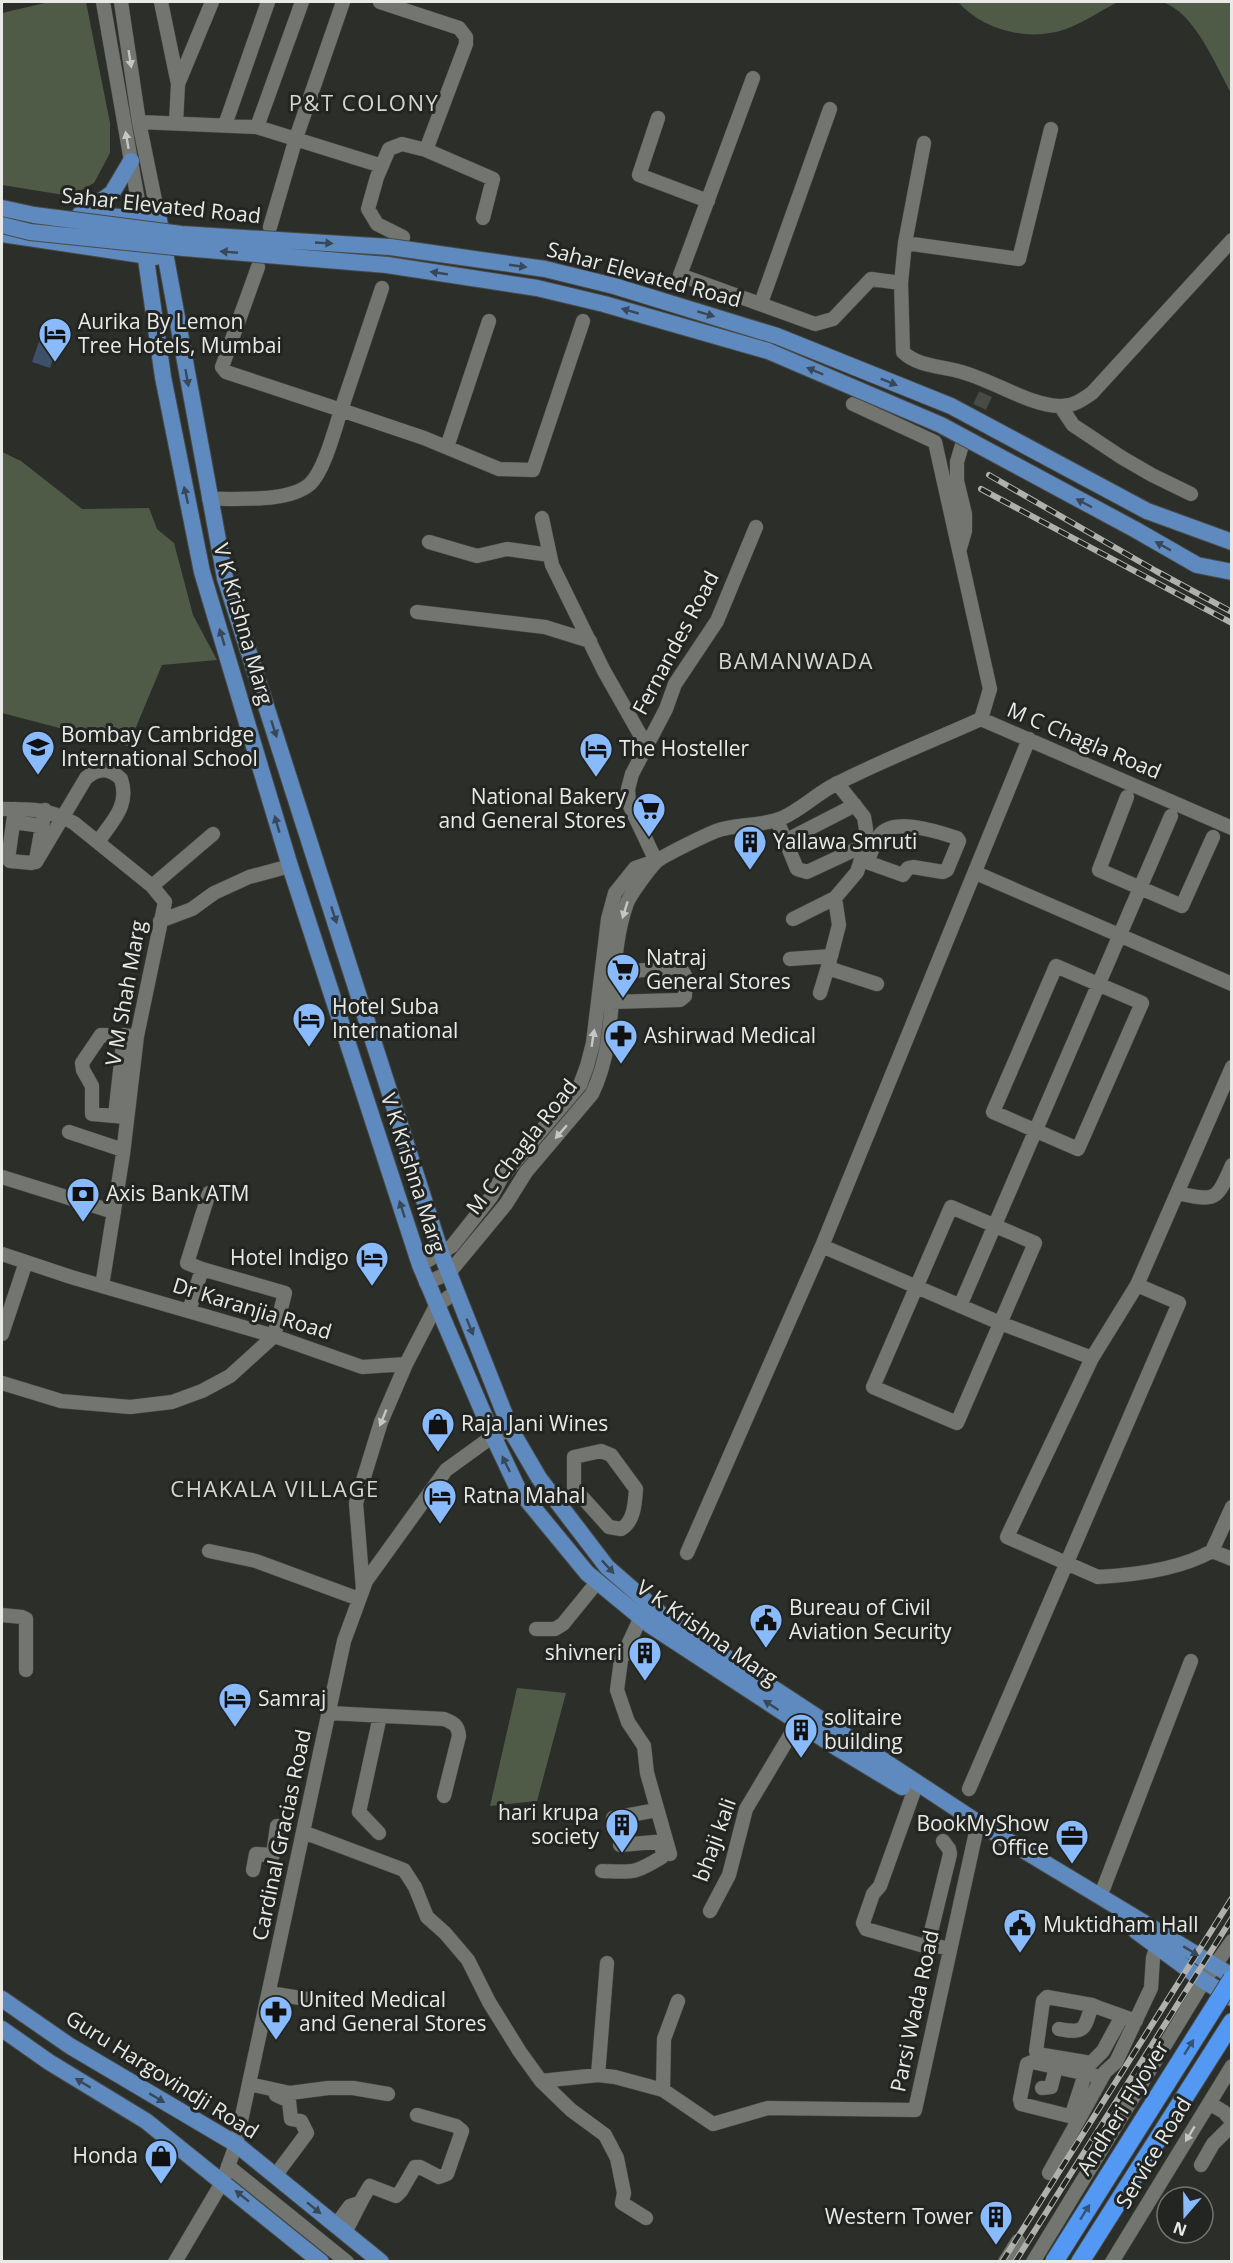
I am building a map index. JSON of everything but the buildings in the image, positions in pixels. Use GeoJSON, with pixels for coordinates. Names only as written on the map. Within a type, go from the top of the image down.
{"type":"FeatureCollection","features":[{"type":"Feature","properties":{"kind":"highway","name":"Andheri Flyover"},"geometry":{"type":"LineString","coordinates":[[1054,2262],[1232,1978]]}},
{"type":"Feature","properties":{"kind":"highway"},"geometry":{"type":"LineString","coordinates":[[1080,2262],[1232,2022]]}},
{"type":"Feature","properties":{"kind":"main road"},"geometry":{"type":"LineString","coordinates":[[84,214],[112,193],[131,161]]}},
{"type":"Feature","properties":{"kind":"main road"},"geometry":{"type":"LineString","coordinates":[[2,203],[84,214],[159,220]]}},
{"type":"Feature","properties":{"kind":"main road","name":"Sahar Elevated Road"},"geometry":{"type":"LineString","coordinates":[[2,208],[34,215],[181,234],[390,247],[545,270],[614,286],[777,336],[951,406],[1147,511],[1232,542]]}},
{"type":"Feature","properties":{"kind":"main road","name":"V K Krishna Marg"},"geometry":{"type":"LineString","coordinates":[[141,218],[163,377],[203,575],[290,866],[426,1283],[518,1489],[587,1572],[640,1617],[798,1722],[913,1794],[1100,1897],[1232,1978]]}},
{"type":"Feature","properties":{"kind":"main road","name":"V K Krishna Marg"},"geometry":{"type":"LineString","coordinates":[[159,220],[223,571],[441,1253],[511,1430],[539,1478],[607,1567],[662,1615],[978,1828],[1016,1859],[1157,1945],[1204,1982],[1232,1998]]}},
{"type":"Feature","properties":{"kind":"main road","name":"Sahar Elevated Road"},"geometry":{"type":"LineString","coordinates":[[2,225],[30,232],[387,265],[537,288],[604,304],[768,351],[941,426],[1232,583]]}},
{"type":"Feature","properties":{"kind":"main road"},"geometry":{"type":"LineString","coordinates":[[2,234],[165,258]]}},
{"type":"Feature","properties":{"kind":"main road"},"geometry":{"type":"LineString","coordinates":[[108,251],[131,263],[149,283]]}},
{"type":"Feature","properties":{"kind":"main road"},"geometry":{"type":"LineString","coordinates":[[1197,565],[1232,572]]}},
{"type":"Feature","properties":{"kind":"main road"},"geometry":{"type":"LineString","coordinates":[[203,575],[223,571]]}},
{"type":"Feature","properties":{"kind":"main road","name":"Guru Hargovindji Road"},"geometry":{"type":"LineString","coordinates":[[2,1999],[70,2046],[236,2144],[381,2262]]}},
{"type":"Feature","properties":{"kind":"main road"},"geometry":{"type":"LineString","coordinates":[[2,2029],[49,2062],[146,2121],[226,2174],[321,2262]]}},
{"type":"Feature","properties":{"kind":"street","name":"V K Krishna Marg"},"geometry":{"type":"LineString","coordinates":[[103,2],[141,218]]}},
{"type":"Feature","properties":{"kind":"street","name":"V K Krishna Marg"},"geometry":{"type":"LineString","coordinates":[[121,2],[140,122],[159,220]]}},
{"type":"Feature","properties":{"kind":"street"},"geometry":{"type":"LineString","coordinates":[[161,2],[178,84],[176,123]]}},
{"type":"Feature","properties":{"kind":"street"},"geometry":{"type":"LineString","coordinates":[[178,84],[212,2]]}},
{"type":"Feature","properties":{"kind":"street"},"geometry":{"type":"LineString","coordinates":[[225,126],[268,2]]}},
{"type":"Feature","properties":{"kind":"street"},"geometry":{"type":"LineString","coordinates":[[257,127],[302,2]]}},
{"type":"Feature","properties":{"kind":"street"},"geometry":{"type":"LineString","coordinates":[[270,227],[296,138],[342,2]]}},
{"type":"Feature","properties":{"kind":"street"},"geometry":{"type":"LineString","coordinates":[[380,2],[459,28],[466,37],[466,44],[426,150]]}},
{"type":"Feature","properties":{"kind":"street"},"geometry":{"type":"LineString","coordinates":[[753,78],[680,274],[815,324],[833,319],[871,279],[901,282]]}},
{"type":"Feature","properties":{"kind":"street"},"geometry":{"type":"LineString","coordinates":[[761,303],[830,108]]}},
{"type":"Feature","properties":{"kind":"street"},"geometry":{"type":"LineString","coordinates":[[658,118],[639,175],[708,201]]}},
{"type":"Feature","properties":{"kind":"street"},"geometry":{"type":"LineString","coordinates":[[140,122],[257,127],[382,166]]}},
{"type":"Feature","properties":{"kind":"street"},"geometry":{"type":"LineString","coordinates":[[905,243],[1018,259],[1051,129]]}},
{"type":"Feature","properties":{"kind":"street"},"geometry":{"type":"LineString","coordinates":[[924,143],[905,243],[901,282],[903,352],[917,362],[961,371],[989,386],[1042,404],[1061,407],[1078,402],[1092,393],[1232,240]]}},
{"type":"Feature","properties":{"kind":"street"},"geometry":{"type":"LineString","coordinates":[[403,237],[377,224],[368,209],[389,149],[402,144],[426,150],[493,179],[483,218]]}},
{"type":"Feature","properties":{"kind":"street"},"geometry":{"type":"LineString","coordinates":[[258,267],[222,367],[226,372],[447,447],[498,470],[533,470],[583,321]]}},
{"type":"Feature","properties":{"kind":"street"},"geometry":{"type":"LineString","coordinates":[[209,499],[287,496],[310,483],[324,461],[382,288]]}},
{"type":"Feature","properties":{"kind":"street"},"geometry":{"type":"LineString","coordinates":[[447,447],[489,321]]}},
{"type":"Feature","properties":{"kind":"street"},"geometry":{"type":"LineString","coordinates":[[853,404],[935,442],[990,689],[981,719]]}},
{"type":"Feature","properties":{"kind":"street"},"geometry":{"type":"LineString","coordinates":[[1061,407],[1073,425],[1141,469],[1191,494]]}},
{"type":"Feature","properties":{"kind":"street"},"geometry":{"type":"LineString","coordinates":[[959,551],[965,531],[965,514],[957,481],[957,462],[962,445]]}},
{"type":"Feature","properties":{"kind":"street"},"geometry":{"type":"LineString","coordinates":[[542,518],[552,565],[646,745]]}},
{"type":"Feature","properties":{"kind":"street","name":"Fernandes Road"},"geometry":{"type":"LineString","coordinates":[[656,861],[629,804],[628,789],[632,774],[666,709],[675,684],[717,621],[756,527]]}},
{"type":"Feature","properties":{"kind":"street"},"geometry":{"type":"LineString","coordinates":[[429,542],[477,556],[507,549],[550,555]]}},
{"type":"Feature","properties":{"kind":"street"},"geometry":{"type":"LineString","coordinates":[[417,612],[545,627],[590,641]]}},
{"type":"Feature","properties":{"kind":"street","name":"M C Chagla Road"},"geometry":{"type":"LineString","coordinates":[[426,1283],[449,1273],[506,1204],[526,1172],[592,1094],[605,1056],[615,1009],[609,982],[610,958],[628,900],[656,861],[716,831],[766,824],[777,820],[794,812],[837,783],[981,719],[1232,828]]}},
{"type":"Feature","properties":{"kind":"street"},"geometry":{"type":"LineString","coordinates":[[687,1553],[822,1246],[1029,740]]}},
{"type":"Feature","properties":{"kind":"street"},"geometry":{"type":"LineString","coordinates":[[36,862],[88,776],[102,769],[109,770],[122,783],[124,804],[98,842]]}},
{"type":"Feature","properties":{"kind":"street"},"geometry":{"type":"LineString","coordinates":[[837,783],[864,817],[866,829],[864,861]]}},
{"type":"Feature","properties":{"kind":"street"},"geometry":{"type":"LineString","coordinates":[[1127,797],[1099,870],[1182,906],[1213,837]]}},
{"type":"Feature","properties":{"kind":"street"},"geometry":{"type":"LineString","coordinates":[[785,841],[855,805]]}},
{"type":"Feature","properties":{"kind":"street"},"geometry":{"type":"LineString","coordinates":[[42,826],[10,813],[8,859],[10,861],[32,863],[36,860],[45,810]]}},
{"type":"Feature","properties":{"kind":"street","name":"V M Shah Marg"},"geometry":{"type":"LineString","coordinates":[[10,813],[45,810],[64,817],[152,886],[165,902],[131,1036],[121,1117],[123,1150],[102,1286]]}},
{"type":"Feature","properties":{"kind":"street"},"geometry":{"type":"LineString","coordinates":[[960,1306],[1171,816]]}},
{"type":"Feature","properties":{"kind":"street"},"geometry":{"type":"LineString","coordinates":[[777,820],[797,868],[801,871],[807,872],[865,845]]}},
{"type":"Feature","properties":{"kind":"street"},"geometry":{"type":"LineString","coordinates":[[793,919],[835,898],[857,872],[879,835],[896,826],[927,828],[957,838],[959,842],[944,872],[913,867],[908,868],[903,875],[864,861]]}},
{"type":"Feature","properties":{"kind":"street"},"geometry":{"type":"LineString","coordinates":[[152,886],[213,834]]}},
{"type":"Feature","properties":{"kind":"street"},"geometry":{"type":"LineString","coordinates":[[160,921],[192,909],[214,893],[249,876],[290,866]]}},
{"type":"Feature","properties":{"kind":"street"},"geometry":{"type":"LineString","coordinates":[[975,873],[1232,984]]}},
{"type":"Feature","properties":{"kind":"street"},"geometry":{"type":"LineString","coordinates":[[820,993],[839,925],[835,898]]}},
{"type":"Feature","properties":{"kind":"street"},"geometry":{"type":"LineString","coordinates":[[790,959],[830,962],[877,984]]}},
{"type":"Feature","properties":{"kind":"street"},"geometry":{"type":"LineString","coordinates":[[1056,966],[1099,985],[1142,1003],[1078,1149],[993,1112],[1056,966]]}},
{"type":"Feature","properties":{"kind":"street"},"geometry":{"type":"LineString","coordinates":[[420,1265],[452,1246],[491,1197],[502,1177],[516,1159],[580,1085],[609,982],[677,968],[686,976],[685,996],[680,1000],[615,1009]]}},
{"type":"Feature","properties":{"kind":"street"},"geometry":{"type":"LineString","coordinates":[[121,1117],[92,1114],[93,1087],[82,1064],[101,1035],[131,1036]]}},
{"type":"Feature","properties":{"kind":"street"},"geometry":{"type":"LineString","coordinates":[[1232,1067],[1137,1285],[1092,1358],[1007,1537],[1098,1577],[1112,1576],[1183,1564],[1212,1551],[1232,1507]]}},
{"type":"Feature","properties":{"kind":"street"},"geometry":{"type":"LineString","coordinates":[[585,1073],[598,1081]]}},
{"type":"Feature","properties":{"kind":"street"},"geometry":{"type":"LineString","coordinates":[[567,1102],[579,1111]]}},
{"type":"Feature","properties":{"kind":"street"},"geometry":{"type":"LineString","coordinates":[[69,1132],[123,1150]]}},
{"type":"Feature","properties":{"kind":"street"},"geometry":{"type":"LineString","coordinates":[[1177,1193],[1205,1199],[1216,1196],[1221,1191],[1232,1165]]}},
{"type":"Feature","properties":{"kind":"street"},"geometry":{"type":"LineString","coordinates":[[2,1177],[114,1212]]}},
{"type":"Feature","properties":{"kind":"street"},"geometry":{"type":"LineString","coordinates":[[2,1383],[61,1401],[130,1407],[172,1402],[202,1391],[230,1376],[273,1336],[285,1293],[187,1263],[209,1193]]}},
{"type":"Feature","properties":{"kind":"street"},"geometry":{"type":"LineString","coordinates":[[951,1207],[1035,1243],[957,1423],[873,1387],[916,1287],[951,1207]]}},
{"type":"Feature","properties":{"kind":"street"},"geometry":{"type":"LineString","coordinates":[[822,1246],[1000,1323],[1092,1358]]}},
{"type":"Feature","properties":{"kind":"street","name":"Dr Karanjia Road"},"geometry":{"type":"LineString","coordinates":[[2,1254],[273,1336],[362,1367],[406,1364]]}},
{"type":"Feature","properties":{"kind":"street"},"geometry":{"type":"LineString","coordinates":[[2,1334],[26,1262]]}},
{"type":"Feature","properties":{"kind":"street"},"geometry":{"type":"LineString","coordinates":[[189,1311],[202,1269]]}},
{"type":"Feature","properties":{"kind":"street"},"geometry":{"type":"LineString","coordinates":[[969,1789],[1179,1303],[1137,1285]]}},
{"type":"Feature","properties":{"kind":"street"},"geometry":{"type":"LineString","coordinates":[[209,1551],[256,1561],[361,1594],[356,1503],[381,1422],[406,1364],[436,1306],[456,1292]]}},
{"type":"Feature","properties":{"kind":"street","name":"Cardinal Gracias Road"},"geometry":{"type":"LineString","coordinates":[[175,2262],[226,2174],[236,2144],[344,1641],[366,1581],[446,1470],[493,1436],[511,1430]]}},
{"type":"Feature","properties":{"kind":"street"},"geometry":{"type":"LineString","coordinates":[[601,1451],[606,1452],[611,1455],[636,1487],[631,1518],[625,1528],[615,1529],[587,1503],[574,1488],[574,1458],[601,1451]]}},
{"type":"Feature","properties":{"kind":"street"},"geometry":{"type":"LineString","coordinates":[[569,1517],[587,1503]]}},
{"type":"Feature","properties":{"kind":"street"},"geometry":{"type":"LineString","coordinates":[[586,1539],[605,1522]]}},
{"type":"Feature","properties":{"kind":"street"},"geometry":{"type":"LineString","coordinates":[[1212,1551],[1232,1559]]}},
{"type":"Feature","properties":{"kind":"street"},"geometry":{"type":"LineString","coordinates":[[537,1629],[555,1629],[563,1624],[598,1581]]}},
{"type":"Feature","properties":{"kind":"street"},"geometry":{"type":"LineString","coordinates":[[2,1615],[26,1619],[26,1670]]}},
{"type":"Feature","properties":{"kind":"street"},"geometry":{"type":"LineString","coordinates":[[602,1871],[639,1871],[662,1857],[665,1847],[647,1773],[644,1746],[628,1722],[617,1690],[621,1660],[640,1617]]}},
{"type":"Feature","properties":{"kind":"street"},"geometry":{"type":"LineString","coordinates":[[1100,1897],[1191,1660]]}},
{"type":"Feature","properties":{"kind":"street"},"geometry":{"type":"LineString","coordinates":[[329,1713],[444,1719],[453,1723],[458,1728],[459,1736],[444,1796]]}},
{"type":"Feature","properties":{"kind":"street"},"geometry":{"type":"LineString","coordinates":[[379,1833],[359,1812],[380,1716]]}},
{"type":"Feature","properties":{"kind":"street","name":"bhaji kali"},"geometry":{"type":"LineString","coordinates":[[710,1911],[729,1875],[746,1809],[798,1722]]}},
{"type":"Feature","properties":{"kind":"street"},"geometry":{"type":"LineString","coordinates":[[913,1794],[880,1886],[873,1894],[863,1923],[866,1929],[921,1945],[928,1944],[950,1949]]}},
{"type":"Feature","properties":{"kind":"street"},"geometry":{"type":"LineString","coordinates":[[613,1818],[657,1810]]}},
{"type":"Feature","properties":{"kind":"street"},"geometry":{"type":"LineString","coordinates":[[273,1855],[277,1826]]}},
{"type":"Feature","properties":{"kind":"street","name":"Parsi Wada Road"},"geometry":{"type":"LineString","coordinates":[[542,2081],[598,2075],[615,2077],[663,2090],[713,2124],[768,2108],[915,2110],[978,1828]]}},
{"type":"Feature","properties":{"kind":"street"},"geometry":{"type":"LineString","coordinates":[[303,1832],[404,1870],[415,1887],[427,1917],[445,1933],[468,1960],[496,2012],[542,2081],[571,2110],[604,2135],[617,2158],[624,2193],[622,2203],[646,2218]]}},
{"type":"Feature","properties":{"kind":"street"},"geometry":{"type":"LineString","coordinates":[[928,1944],[950,1854],[949,1848],[942,1841]]}},
{"type":"Feature","properties":{"kind":"street"},"geometry":{"type":"LineString","coordinates":[[620,1845],[665,1847]]}},
{"type":"Feature","properties":{"kind":"street"},"geometry":{"type":"LineString","coordinates":[[253,1870],[256,1854],[297,1858]]}},
{"type":"Feature","properties":{"kind":"street"},"geometry":{"type":"LineString","coordinates":[[1012,2251],[1032,2262],[1214,1965],[1232,1941]]}},
{"type":"Feature","properties":{"kind":"street"},"geometry":{"type":"LineString","coordinates":[[1129,2019],[1092,2006],[1047,1997],[1043,2001],[1037,2054],[1091,2063],[1129,2019],[1151,1988],[1153,1958],[1157,1945]]}},
{"type":"Feature","properties":{"kind":"street"},"geometry":{"type":"LineString","coordinates":[[598,2075],[607,1963]]}},
{"type":"Feature","properties":{"kind":"street"},"geometry":{"type":"LineString","coordinates":[[269,1993],[313,2000]]}},
{"type":"Feature","properties":{"kind":"street"},"geometry":{"type":"LineString","coordinates":[[663,2090],[664,2039],[678,2001]]}},
{"type":"Feature","properties":{"kind":"street"},"geometry":{"type":"LineString","coordinates":[[1059,2029],[1080,2031],[1084,2028],[1092,2006]]}},
{"type":"Feature","properties":{"kind":"street"},"geometry":{"type":"LineString","coordinates":[[1049,2173],[1101,2077],[1116,2062],[1129,2019]]}},
{"type":"Feature","properties":{"kind":"street"},"geometry":{"type":"LineString","coordinates":[[1085,2074],[1072,2114],[1069,2116],[1022,2104],[1020,2099],[1027,2064],[1032,2062],[1101,2077]]}},
{"type":"Feature","properties":{"kind":"street","name":"Service Road"},"geometry":{"type":"LineString","coordinates":[[1112,2262],[1232,2066]]}},
{"type":"Feature","properties":{"kind":"street"},"geometry":{"type":"LineString","coordinates":[[1042,2088],[1051,2087],[1056,2067]]}},
{"type":"Feature","properties":{"kind":"street"},"geometry":{"type":"LineString","coordinates":[[249,2086],[290,2093],[328,2088],[353,2088],[388,2094]]}},
{"type":"Feature","properties":{"kind":"street"},"geometry":{"type":"LineString","coordinates":[[249,2086],[289,2100],[291,2119],[301,2121],[308,2133],[275,2176]]}},
{"type":"Feature","properties":{"kind":"street"},"geometry":{"type":"LineString","coordinates":[[1201,2165],[1213,2144],[1232,2123],[1224,2112],[1209,2103]]}},
{"type":"Feature","properties":{"kind":"street"},"geometry":{"type":"LineString","coordinates":[[340,2229],[350,2206],[359,2203],[372,2186],[397,2195],[416,2167],[440,2177],[447,2174],[462,2131],[456,2126],[417,2115]]}},
{"type":"Feature","properties":{"kind":"street"},"geometry":{"type":"LineString","coordinates":[[226,2174],[347,2262]]}},
{"type":"Feature","properties":{"kind":"green space"},"geometry":{"type":"Polygon","coordinates":[[[49,2],[86,2],[110,123],[110,153],[94,183],[70,196],[2,185],[2,13],[49,2]]]}},
{"type":"Feature","properties":{"kind":"green space"},"geometry":{"type":"Polygon","coordinates":[[[958,2],[1116,3],[1066,29],[1052,33],[1023,34],[994,27],[969,12],[958,2]]]}},
{"type":"Feature","properties":{"kind":"green space"},"geometry":{"type":"Polygon","coordinates":[[[1162,2],[1231,2],[1231,93],[1194,28],[1174,7],[1162,2]]]}},
{"type":"Feature","properties":{"kind":"green space"},"geometry":{"type":"Polygon","coordinates":[[[2,452],[21,461],[82,509],[149,508],[157,529],[174,543],[193,615],[217,660],[162,665],[128,746],[2,713],[2,452]]]}},
{"type":"Feature","properties":{"kind":"green space"},"geometry":{"type":"Polygon","coordinates":[[[517,1688],[566,1693],[537,1801],[490,1806],[517,1688]]]}},
{"type":"Feature","properties":{"kind":"water"},"geometry":{"type":"Polygon","coordinates":[[[44,327],[62,333],[50,368],[32,362],[44,327]]]}},
{"type":"Feature","properties":{"kind":"tunnel"},"geometry":{"type":"LineString","coordinates":[[962,445],[987,391]]}},
{"type":"Feature","properties":{"kind":"railway"},"geometry":{"type":"LineString","coordinates":[[989,475],[1232,612]]}},
{"type":"Feature","properties":{"kind":"railway"},"geometry":{"type":"LineString","coordinates":[[981,489],[1232,623]]}},
{"type":"Feature","properties":{"kind":"railway"},"geometry":{"type":"LineString","coordinates":[[1002,2262],[1232,1898]]}},
{"type":"Feature","properties":{"kind":"railway"},"geometry":{"type":"LineString","coordinates":[[1015,2262],[1232,1918]]}},
{"type":"Feature","properties":{"kind":"place","name":"Aurika By Lemon Tree Hotels, Mumbai"},"geometry":{"type":"Point","coordinates":[55,363]}},
{"type":"Feature","properties":{"kind":"place","name":"Bombay Cambridge International School"},"geometry":{"type":"Point","coordinates":[38,776]}},
{"type":"Feature","properties":{"kind":"place","name":"The Hosteller"},"geometry":{"type":"Point","coordinates":[596,778]}},
{"type":"Feature","properties":{"kind":"place","name":"National Bakery and General Stores"},"geometry":{"type":"Point","coordinates":[649,838]}},
{"type":"Feature","properties":{"kind":"place","name":"Yallawa Smruti"},"geometry":{"type":"Point","coordinates":[750,871]}},
{"type":"Feature","properties":{"kind":"place","name":"Natraj General Stores"},"geometry":{"type":"Point","coordinates":[623,999]}},
{"type":"Feature","properties":{"kind":"place","name":"Hotel Suba International"},"geometry":{"type":"Point","coordinates":[309,1048]}},
{"type":"Feature","properties":{"kind":"place","name":"Ashirwad Medical"},"geometry":{"type":"Point","coordinates":[621,1065]}},
{"type":"Feature","properties":{"kind":"place","name":"Axis Bank ATM"},"geometry":{"type":"Point","coordinates":[83,1223]}},
{"type":"Feature","properties":{"kind":"place","name":"Hotel Indigo"},"geometry":{"type":"Point","coordinates":[372,1287]}},
{"type":"Feature","properties":{"kind":"place","name":"Raja Jani Wines"},"geometry":{"type":"Point","coordinates":[438,1453]}},
{"type":"Feature","properties":{"kind":"place","name":"Ratna Mahal"},"geometry":{"type":"Point","coordinates":[440,1525]}},
{"type":"Feature","properties":{"kind":"place","name":"Bureau of Civil Aviation Security"},"geometry":{"type":"Point","coordinates":[766,1649]}},
{"type":"Feature","properties":{"kind":"place","name":"shivneri"},"geometry":{"type":"Point","coordinates":[645,1682]}},
{"type":"Feature","properties":{"kind":"place","name":"Samraj"},"geometry":{"type":"Point","coordinates":[235,1728]}},
{"type":"Feature","properties":{"kind":"place","name":"solitaire building"},"geometry":{"type":"Point","coordinates":[801,1759]}},
{"type":"Feature","properties":{"kind":"place","name":"hari krupa society"},"geometry":{"type":"Point","coordinates":[622,1854]}},
{"type":"Feature","properties":{"kind":"place","name":"BookMyShow Office"},"geometry":{"type":"Point","coordinates":[1072,1865]}},
{"type":"Feature","properties":{"kind":"place","name":"Muktidham Hall"},"geometry":{"type":"Point","coordinates":[1020,1954]}},
{"type":"Feature","properties":{"kind":"place","name":"United Medical and General Stores"},"geometry":{"type":"Point","coordinates":[276,2041]}},
{"type":"Feature","properties":{"kind":"place","name":"Honda"},"geometry":{"type":"Point","coordinates":[161,2185]}},
{"type":"Feature","properties":{"kind":"place","name":"Western Tower"},"geometry":{"type":"Point","coordinates":[996,2246]}},
{"type":"Feature","properties":{"kind":"district","name":"P&T COLONY"},"geometry":{"type":"Point","coordinates":[364,103]}},
{"type":"Feature","properties":{"kind":"district","name":"BAMANWADA"},"geometry":{"type":"Point","coordinates":[796,661]}},
{"type":"Feature","properties":{"kind":"district","name":"CHAKALA VILLAGE"},"geometry":{"type":"Point","coordinates":[275,1489]}}]}
